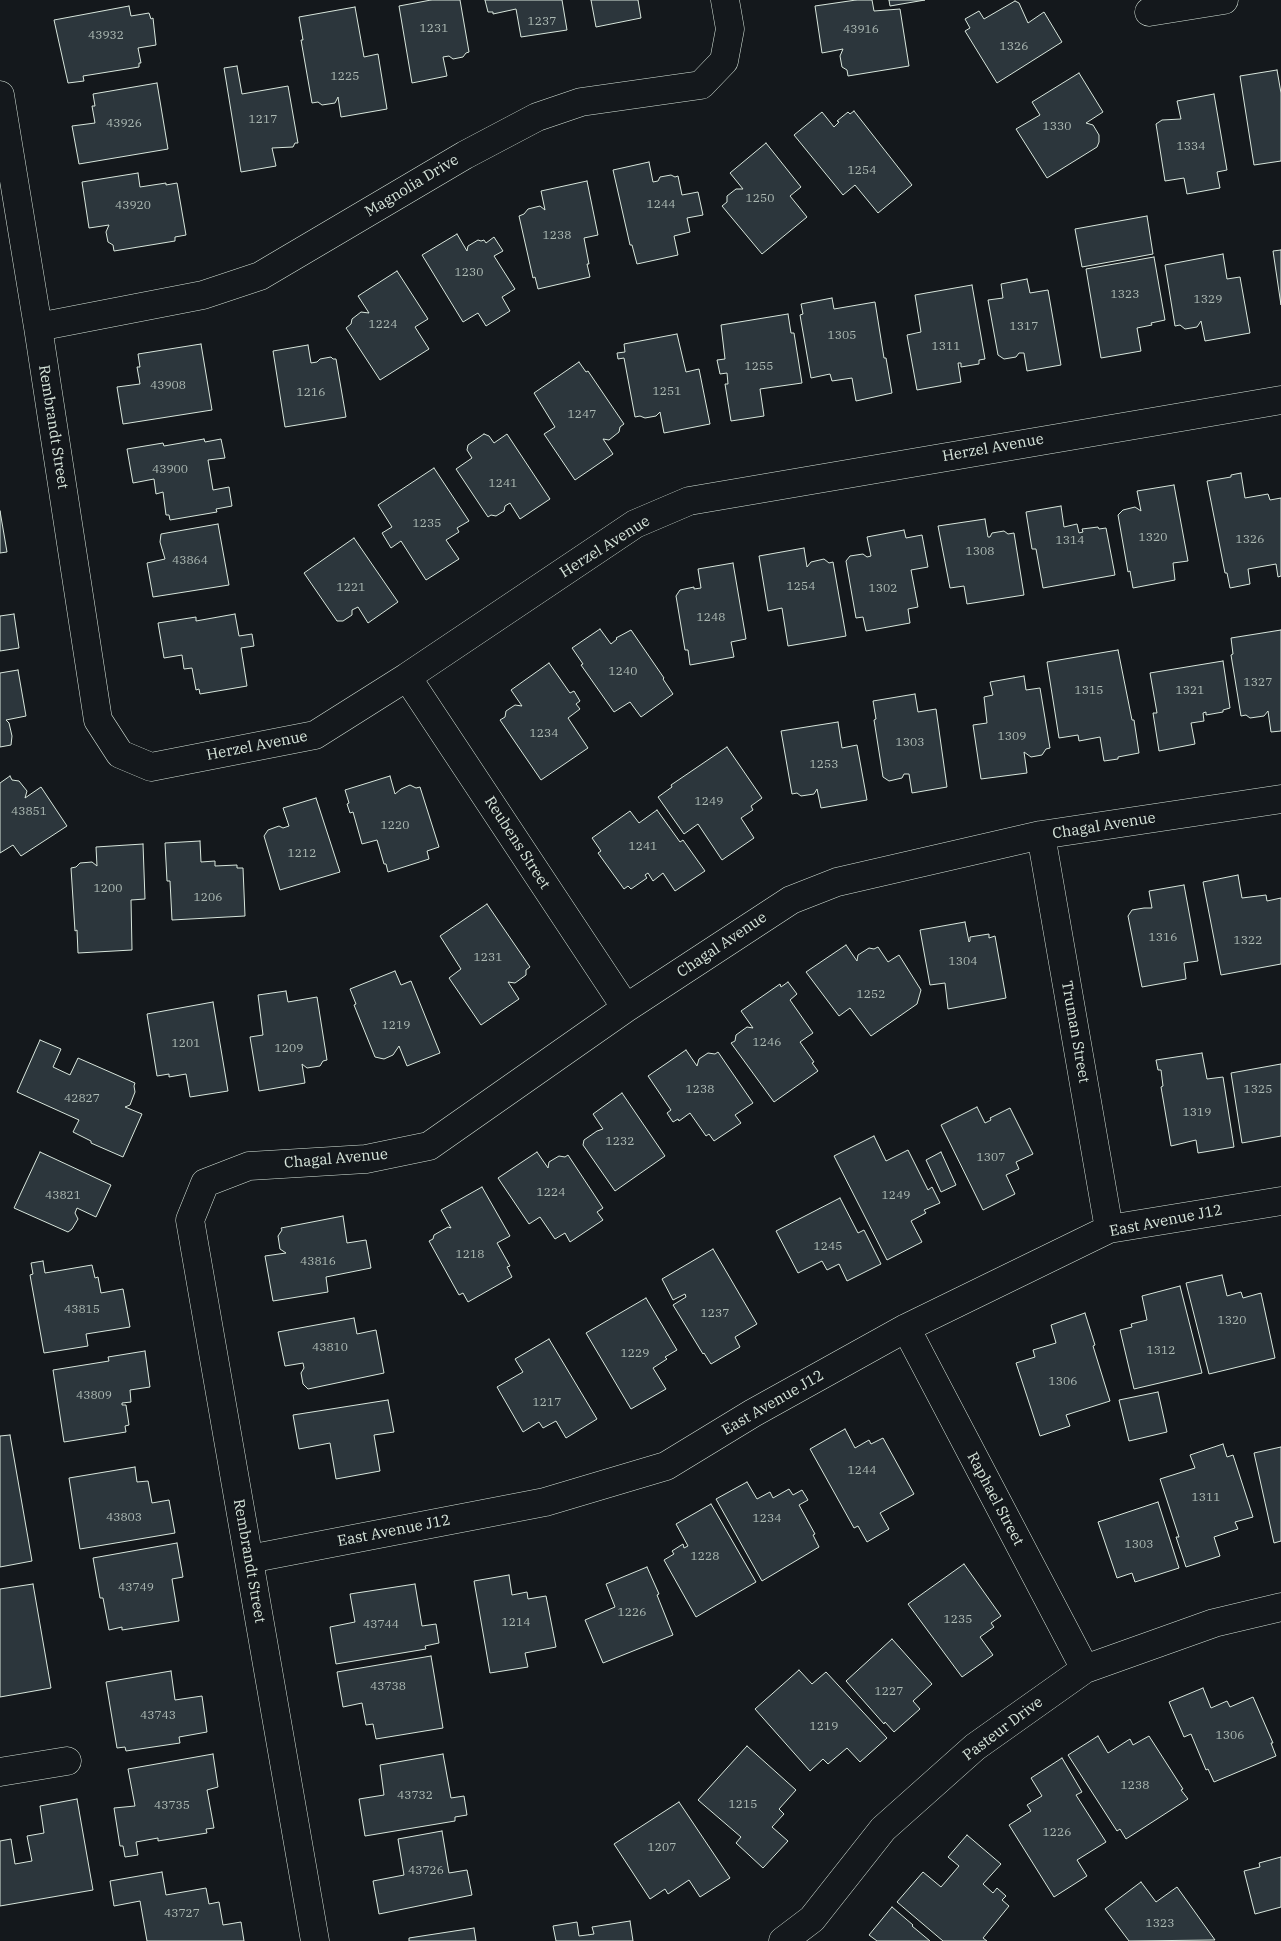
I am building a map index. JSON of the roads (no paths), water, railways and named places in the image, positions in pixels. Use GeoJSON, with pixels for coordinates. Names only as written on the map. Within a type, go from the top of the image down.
{"type":"FeatureCollection","features":[{"type":"Feature","properties":{"kind":"street","name":"Magnolia Drive"},"geometry":{"type":"LineString","coordinates":[[38,327],[203,295],[260,276],[464,155],[537,117],[580,102],[700,85],[724,61],[730,29],[725,0]]}},
{"type":"Feature","properties":{"kind":"street"},"geometry":{"type":"LineString","coordinates":[[1149,12],[1224,0]]}},
{"type":"Feature","properties":{"kind":"street","name":"Rembrandt Street"},"geometry":{"type":"LineString","coordinates":[[0,95],[38,327],[98,720],[120,754]]}},
{"type":"Feature","properties":{"kind":"street","name":"Herzel Avenue"},"geometry":{"type":"LineString","coordinates":[[120,754],[151,767],[316,735],[408,677],[635,524],[689,501],[1281,400]]}},
{"type":"Feature","properties":{"kind":"street","name":"Reubens Street"},"geometry":{"type":"LineString","coordinates":[[408,677],[626,1008]]}},
{"type":"Feature","properties":{"kind":"street","name":"Chagal Avenue"},"geometry":{"type":"LineString","coordinates":[[205,1183],[250,1166],[366,1159],[429,1146],[626,1008],[791,900],[838,882],[1041,835],[1281,799]]}},
{"type":"Feature","properties":{"kind":"street","name":"Truman Street"},"geometry":{"type":"LineString","coordinates":[[1041,835],[1109,1229]]}},
{"type":"Feature","properties":{"kind":"street","name":"Rembrandt Street"},"geometry":{"type":"LineString","coordinates":[[205,1183],[190,1220],[315,1941]]}},
{"type":"Feature","properties":{"kind":"street","name":"East Avenue J12"},"geometry":{"type":"LineString","coordinates":[[249,1559],[545,1502],[666,1466],[753,1414],[906,1328],[1109,1229],[1281,1201]]}},
{"type":"Feature","properties":{"kind":"street","name":"Raphael Street"},"geometry":{"type":"LineString","coordinates":[[906,1328],[1085,1669]]}},
{"type":"Feature","properties":{"kind":"street","name":"Pasteur Drive"},"geometry":{"type":"LineString","coordinates":[[784,1941],[812,1919],[883,1829],[975,1747],[1085,1669],[1214,1623],[1281,1607]]}},
{"type":"Feature","properties":{"kind":"street"},"geometry":{"type":"LineString","coordinates":[[0,1772],[67,1761]]}}]}
